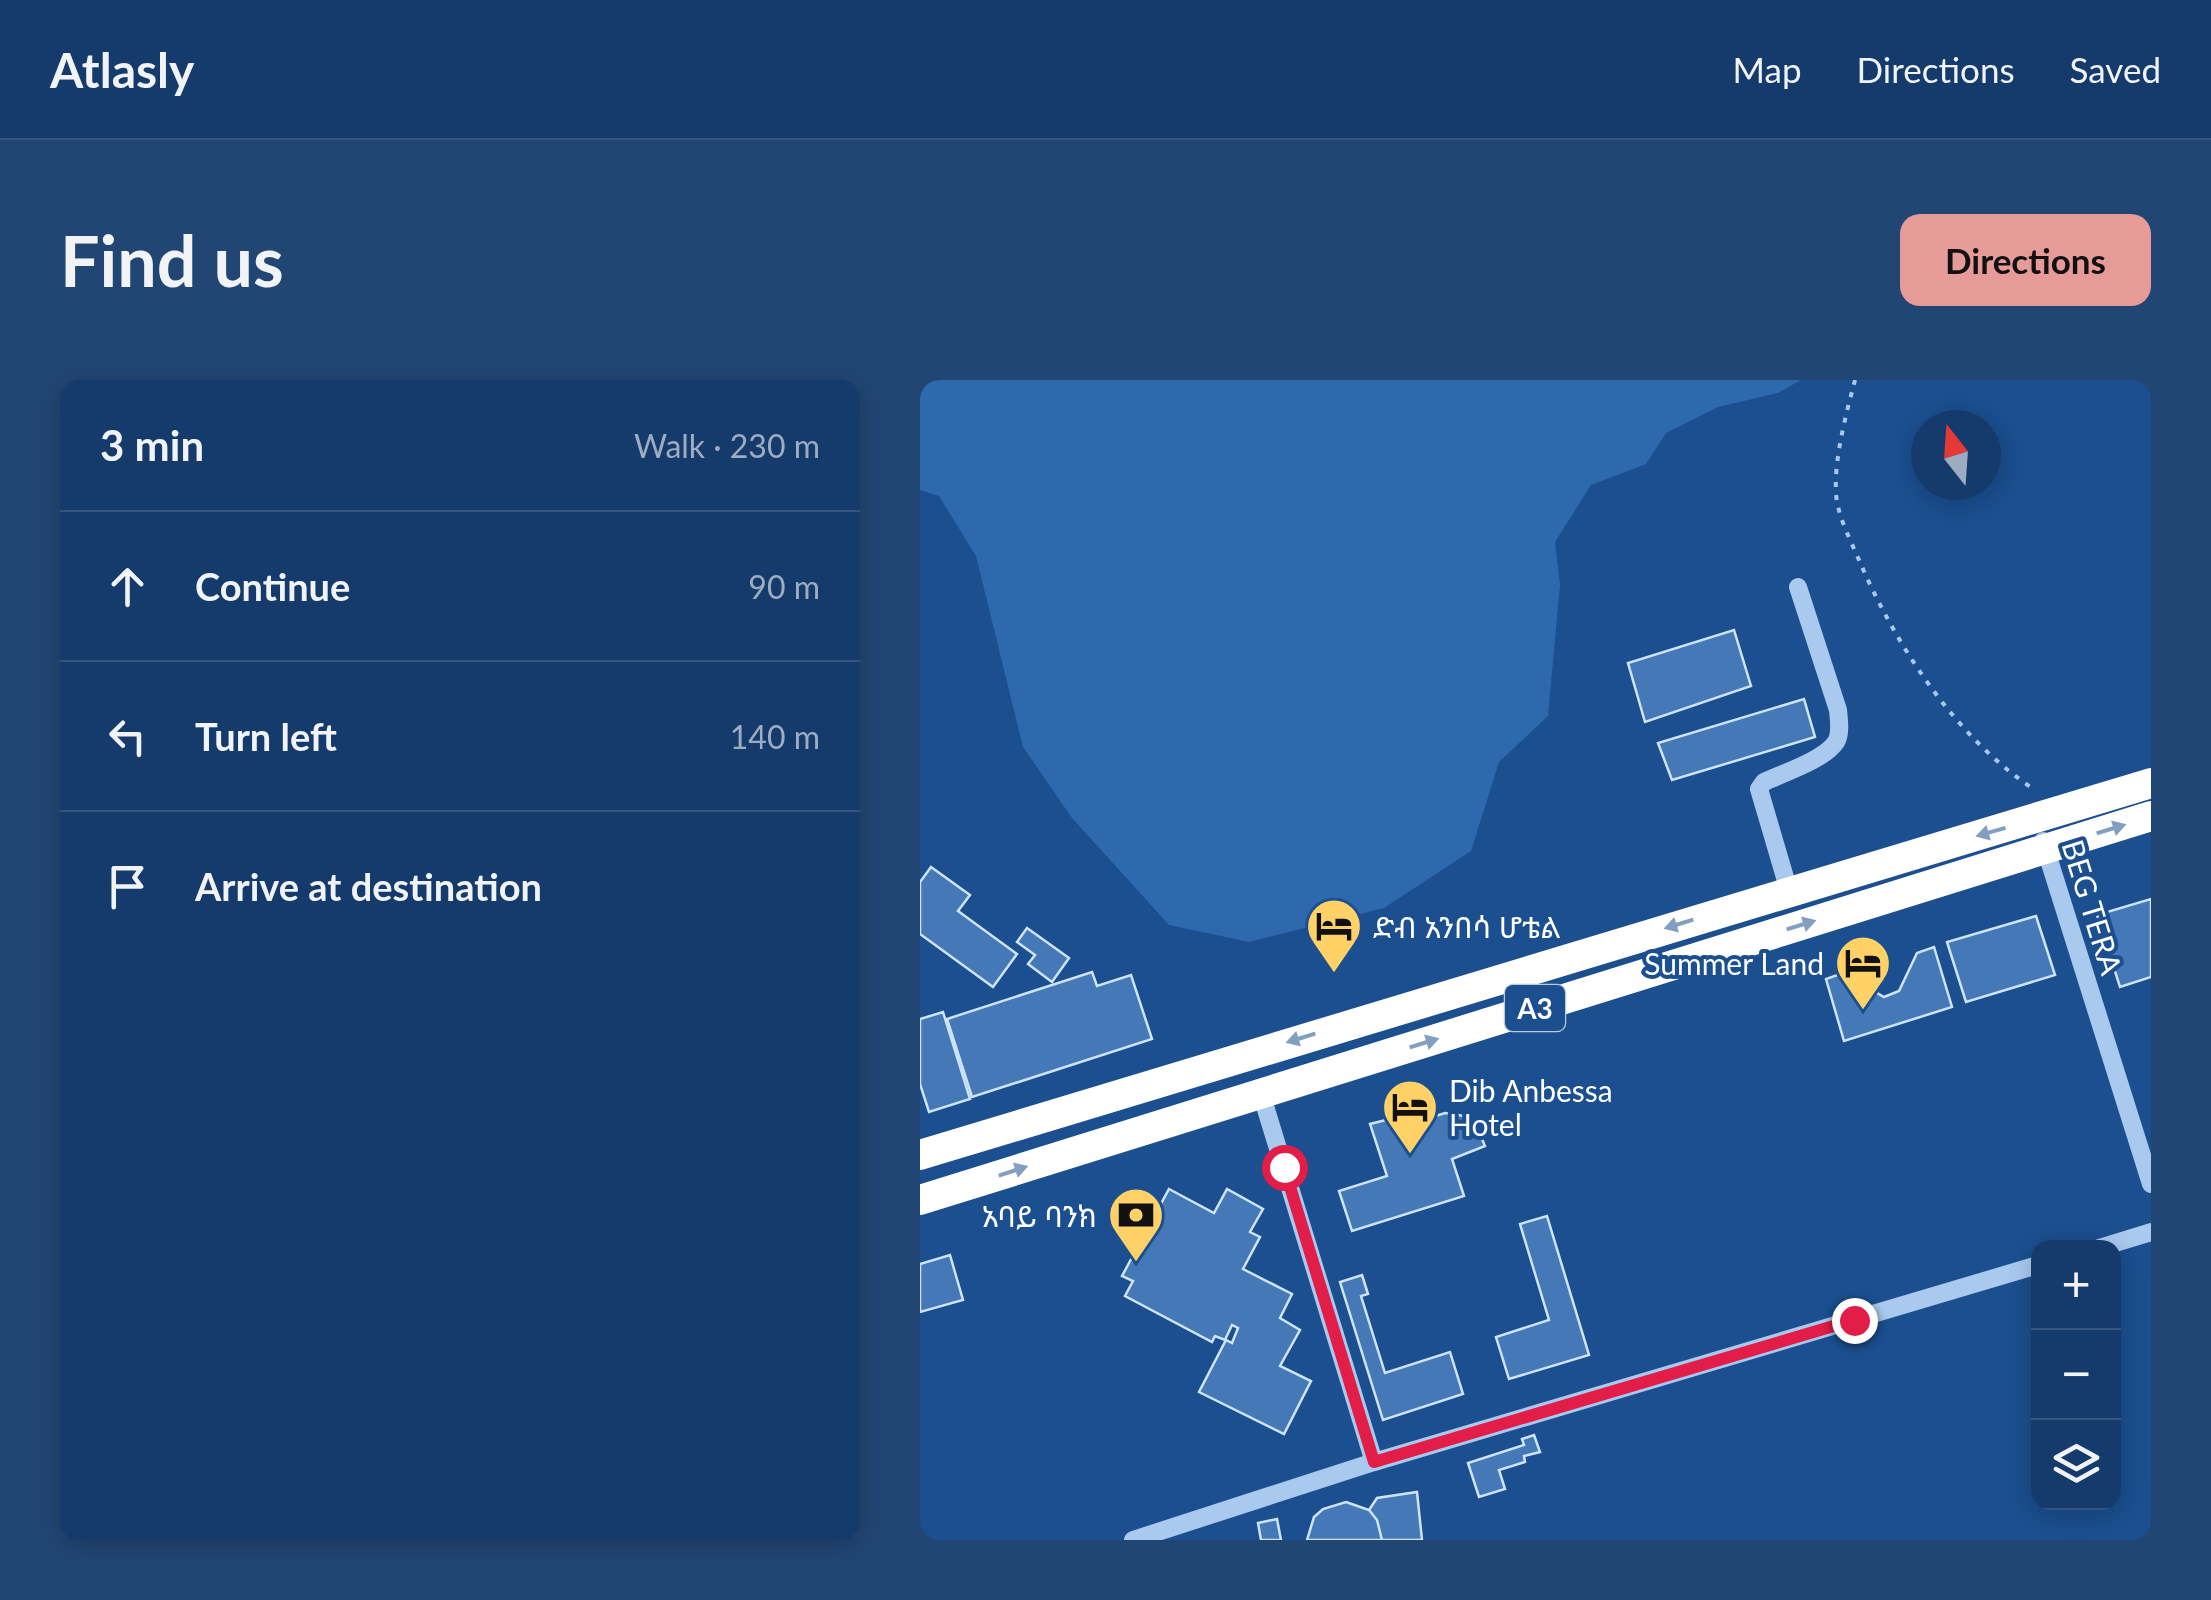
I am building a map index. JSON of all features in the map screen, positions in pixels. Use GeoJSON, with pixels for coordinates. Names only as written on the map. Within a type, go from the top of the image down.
{"type":"FeatureCollection","features":[{"type":"Feature","properties":{"kind":"highway","name":"A3"},"geometry":{"type":"LineString","coordinates":[[920,1155],[2151,783]]}},
{"type":"Feature","properties":{"kind":"highway","name":"A3"},"geometry":{"type":"LineString","coordinates":[[920,1200],[2151,816]]}},
{"type":"Feature","properties":{"kind":"highway"},"geometry":{"type":"LineString","coordinates":[[1348,1024],[1359,1063]]}},
{"type":"Feature","properties":{"kind":"highway"},"geometry":{"type":"LineString","coordinates":[[1212,1065],[1225,1104]]}},
{"type":"Feature","properties":{"kind":"street"},"geometry":{"type":"LineString","coordinates":[[1789,891],[1759,788],[1836,742],[1839,727],[1838,710],[1798,587]]}},
{"type":"Feature","properties":{"kind":"street","name":"BEG TERA"},"geometry":{"type":"LineString","coordinates":[[2037,818],[2151,1184]]}},
{"type":"Feature","properties":{"kind":"street"},"geometry":{"type":"LineString","coordinates":[[1261,1093],[1374,1462]]}},
{"type":"Feature","properties":{"kind":"street"},"geometry":{"type":"LineString","coordinates":[[2121,1241],[2151,1232]]}},
{"type":"Feature","properties":{"kind":"street"},"geometry":{"type":"LineString","coordinates":[[1133,1540],[1193,1531],[1374,1462],[2031,1268]]}},
{"type":"Feature","properties":{"kind":"path"},"geometry":{"type":"LineString","coordinates":[[1855,380],[1845,418],[1836,493],[1843,523],[1881,611],[1941,698],[2002,766],[2034,790],[2082,806]]}},
{"type":"Feature","properties":{"kind":"shaded area"},"geometry":{"type":"Polygon","coordinates":[[[920,380],[1801,380],[1778,393],[1718,407],[1666,433],[1646,464],[1591,485],[1555,542],[1560,585],[1548,716],[1499,762],[1471,851],[1384,908],[1249,942],[1169,925],[1072,818],[1023,747],[976,556],[939,496],[920,490],[920,380]]]}},
{"type":"Feature","properties":{"kind":"building"},"geometry":{"type":"Polygon","coordinates":[[[1734,630],[1751,686],[1645,722],[1628,663],[1734,630]]]}},
{"type":"Feature","properties":{"kind":"building"},"geometry":{"type":"Polygon","coordinates":[[[1804,699],[1815,737],[1672,780],[1658,743],[1804,699]]]}},
{"type":"Feature","properties":{"kind":"building"},"geometry":{"type":"Polygon","coordinates":[[[931,867],[970,895],[958,911],[1017,954],[993,987],[920,934],[920,882],[931,867]]]}},
{"type":"Feature","properties":{"kind":"building"},"geometry":{"type":"Polygon","coordinates":[[[2151,899],[2151,977],[2120,987],[2097,915],[2151,899]]]}},
{"type":"Feature","properties":{"kind":"building"},"geometry":{"type":"Polygon","coordinates":[[[2036,916],[2055,975],[1966,1002],[1947,942],[2036,916]]]}},
{"type":"Feature","properties":{"kind":"building"},"geometry":{"type":"Polygon","coordinates":[[[1027,928],[1069,958],[1052,982],[1028,964],[1035,955],[1017,942],[1027,928]]]}},
{"type":"Feature","properties":{"kind":"building"},"geometry":{"type":"Polygon","coordinates":[[[1934,947],[1952,1007],[1844,1041],[1826,979],[1843,973],[1884,997],[1899,991],[1917,953],[1934,947]]]}},
{"type":"Feature","properties":{"kind":"building"},"geometry":{"type":"Polygon","coordinates":[[[1092,972],[1097,986],[1131,975],[1152,1039],[972,1097],[947,1019],[1092,972]]]}},
{"type":"Feature","properties":{"kind":"building"},"geometry":{"type":"Polygon","coordinates":[[[943,1012],[970,1099],[929,1112],[920,1084],[920,1019],[943,1012]]]}},
{"type":"Feature","properties":{"kind":"building"},"geometry":{"type":"Polygon","coordinates":[[[1445,1113],[1464,1116],[1477,1127],[1485,1146],[1452,1159],[1464,1196],[1352,1231],[1339,1191],[1387,1176],[1370,1124],[1398,1117],[1401,1127],[1445,1113]]]}},
{"type":"Feature","properties":{"kind":"building"},"geometry":{"type":"Polygon","coordinates":[[[1169,1189],[1214,1213],[1227,1189],[1263,1209],[1250,1232],[1260,1237],[1243,1269],[1292,1294],[1280,1318],[1300,1330],[1280,1366],[1311,1381],[1284,1434],[1199,1392],[1226,1340],[1232,1343],[1238,1328],[1232,1325],[1225,1340],[1215,1336],[1212,1342],[1125,1296],[1133,1281],[1122,1276],[1169,1189]]]}},
{"type":"Feature","properties":{"kind":"building"},"geometry":{"type":"Polygon","coordinates":[[[1547,1216],[1589,1355],[1509,1379],[1496,1337],[1549,1320],[1520,1224],[1547,1216]]]}},
{"type":"Feature","properties":{"kind":"building"},"geometry":{"type":"Polygon","coordinates":[[[950,1255],[963,1300],[920,1312],[920,1264],[950,1255]]]}},
{"type":"Feature","properties":{"kind":"building"},"geometry":{"type":"Polygon","coordinates":[[[1362,1275],[1368,1294],[1361,1296],[1385,1373],[1450,1352],[1463,1394],[1383,1420],[1340,1282],[1362,1275]]]}},
{"type":"Feature","properties":{"kind":"building"},"geometry":{"type":"Polygon","coordinates":[[[1534,1435],[1540,1452],[1524,1456],[1525,1462],[1499,1470],[1505,1489],[1479,1497],[1468,1463],[1524,1445],[1522,1439],[1534,1435]]]}},
{"type":"Feature","properties":{"kind":"building"},"geometry":{"type":"Polygon","coordinates":[[[1417,1492],[1422,1540],[1375,1540],[1369,1510],[1377,1498],[1417,1492]]]}},
{"type":"Feature","properties":{"kind":"building"},"geometry":{"type":"Polygon","coordinates":[[[1346,1502],[1369,1510],[1377,1520],[1382,1540],[1307,1540],[1314,1517],[1323,1509],[1346,1502]]]}},
{"type":"Feature","properties":{"kind":"building"},"geometry":{"type":"Polygon","coordinates":[[[1277,1519],[1281,1540],[1261,1540],[1258,1523],[1277,1519]]]}},
{"type":"Feature","properties":{"kind":"place","name":"ድብ አንበሳ ሆቴል"},"geometry":{"type":"Point","coordinates":[1334,975]}},
{"type":"Feature","properties":{"kind":"place","name":"Summer Land"},"geometry":{"type":"Point","coordinates":[1863,1012]}},
{"type":"Feature","properties":{"kind":"place","name":"Dib Anbessa Hotel"},"geometry":{"type":"Point","coordinates":[1410,1156]}},
{"type":"Feature","properties":{"kind":"place","name":"አባይ ባንክ"},"geometry":{"type":"Point","coordinates":[1136,1264]}},
{"type":"Feature","properties":{"kind":"route"},"geometry":{"type":"LineString","coordinates":[[1284,1167],[1374,1462],[1854,1320]]}}]}
